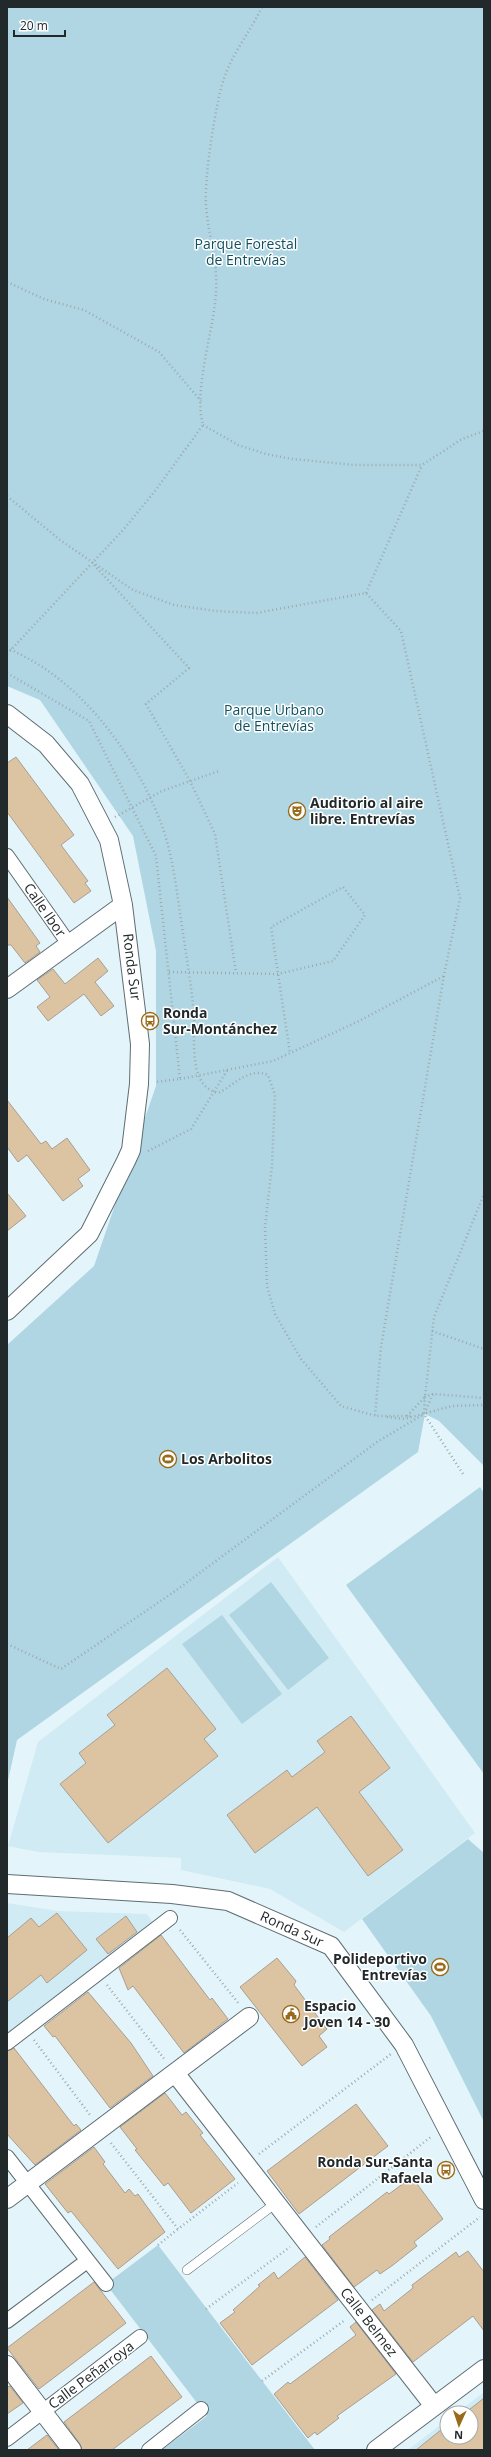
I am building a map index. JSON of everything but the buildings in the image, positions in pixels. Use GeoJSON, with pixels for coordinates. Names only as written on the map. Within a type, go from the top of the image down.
{"type":"FeatureCollection","features":[{"type":"Feature","properties":{"kind":"street","name":"Ronda Sur"},"geometry":{"type":"LineString","coordinates":[[7,714],[46,744],[80,784],[109,840],[124,905],[140,1044],[137,1098],[131,1150],[126,1161],[89,1234],[7,1311]]}},
{"type":"Feature","properties":{"kind":"street","name":"Calle Ibor"},"geometry":{"type":"LineString","coordinates":[[7,856],[70,944]]}},
{"type":"Feature","properties":{"kind":"street"},"geometry":{"type":"LineString","coordinates":[[7,988],[124,905]]}},
{"type":"Feature","properties":{"kind":"street","name":"Ronda Sur"},"geometry":{"type":"LineString","coordinates":[[7,1884],[172,1894],[228,1901],[331,1946],[404,2044],[484,2200]]}},
{"type":"Feature","properties":{"kind":"street"},"geometry":{"type":"LineString","coordinates":[[7,2043],[170,1918]]}},
{"type":"Feature","properties":{"kind":"street"},"geometry":{"type":"LineString","coordinates":[[7,2199],[249,2017]]}},
{"type":"Feature","properties":{"kind":"street","name":"Calle Belmez"},"geometry":{"type":"LineString","coordinates":[[175,2073],[434,2406]]}},
{"type":"Feature","properties":{"kind":"street"},"geometry":{"type":"LineString","coordinates":[[7,2158],[106,2284]]}},
{"type":"Feature","properties":{"kind":"street"},"geometry":{"type":"LineString","coordinates":[[7,2321],[87,2261]]}},
{"type":"Feature","properties":{"kind":"street","name":"Calle Peñarroya"},"geometry":{"type":"LineString","coordinates":[[7,2439],[140,2338]]}},
{"type":"Feature","properties":{"kind":"street","name":"Calle Peñarroya"},"geometry":{"type":"LineString","coordinates":[[7,2366],[72,2450]]}},
{"type":"Feature","properties":{"kind":"street"},"geometry":{"type":"LineString","coordinates":[[376,2450],[484,2369]]}},
{"type":"Feature","properties":{"kind":"street"},"geometry":{"type":"LineString","coordinates":[[149,2450],[201,2409]]}},
{"type":"Feature","properties":{"kind":"lane"},"geometry":{"type":"LineString","coordinates":[[187,2270],[276,2203]]}},
{"type":"Feature","properties":{"kind":"path"},"geometry":{"type":"LineString","coordinates":[[262,7],[225,75],[217,110],[206,205],[217,263],[216,293],[201,402],[200,413],[203,425],[238,446],[292,459],[356,465],[422,464],[462,439],[484,431]]}},
{"type":"Feature","properties":{"kind":"path"},"geometry":{"type":"LineString","coordinates":[[7,282],[44,299],[84,310],[159,352],[201,402]]}},
{"type":"Feature","properties":{"kind":"path"},"geometry":{"type":"LineString","coordinates":[[7,654],[91,562],[124,529],[155,491],[203,425]]}},
{"type":"Feature","properties":{"kind":"path"},"geometry":{"type":"LineString","coordinates":[[366,593],[422,464]]}},
{"type":"Feature","properties":{"kind":"path"},"geometry":{"type":"LineString","coordinates":[[7,496],[60,540],[133,590],[174,605],[216,611],[256,613],[366,593]]}},
{"type":"Feature","properties":{"kind":"path"},"geometry":{"type":"LineString","coordinates":[[91,562],[189,668],[146,704],[190,781],[215,834],[236,973]]}},
{"type":"Feature","properties":{"kind":"path"},"geometry":{"type":"LineString","coordinates":[[366,593],[401,631],[460,898],[444,975],[381,1347],[375,1416]]}},
{"type":"Feature","properties":{"kind":"path"},"geometry":{"type":"LineString","coordinates":[[7,647],[44,668],[93,710],[133,764],[161,823],[174,868],[193,1005],[199,1081],[208,1091],[218,1094],[230,1088],[248,1074],[258,1071],[268,1075],[275,1095],[272,1165],[265,1227],[267,1286],[275,1314],[301,1359],[341,1406],[375,1416],[404,1419],[452,1406],[484,1405]]}},
{"type":"Feature","properties":{"kind":"path"},"geometry":{"type":"LineString","coordinates":[[101,825],[162,791],[219,771]]}},
{"type":"Feature","properties":{"kind":"path"},"geometry":{"type":"LineString","coordinates":[[169,972],[278,974],[333,961],[365,915],[343,887],[271,927],[278,974],[290,1053]]}},
{"type":"Feature","properties":{"kind":"path"},"geometry":{"type":"LineString","coordinates":[[180,1079],[228,1068],[273,1061],[359,1021],[444,975]]}},
{"type":"Feature","properties":{"kind":"path"},"geometry":{"type":"LineString","coordinates":[[126,1161],[191,1129],[228,1068]]}},
{"type":"Feature","properties":{"kind":"path"},"geometry":{"type":"LineString","coordinates":[[463,1474],[424,1414],[425,1397],[432,1331],[442,1295],[484,1194]]}},
{"type":"Feature","properties":{"kind":"path"},"geometry":{"type":"LineString","coordinates":[[432,1331],[484,1349]]}},
{"type":"Feature","properties":{"kind":"path"},"geometry":{"type":"LineString","coordinates":[[404,1419],[425,1397],[433,1394],[484,1398]]}},
{"type":"Feature","properties":{"kind":"path"},"geometry":{"type":"LineString","coordinates":[[7,1644],[61,1670],[178,1589],[377,1442],[424,1414],[433,1394]]}},
{"type":"Feature","properties":{"kind":"path"},"geometry":{"type":"LineString","coordinates":[[375,1416],[413,1416]]}},
{"type":"Feature","properties":{"kind":"path"},"geometry":{"type":"LineString","coordinates":[[170,1918],[249,2017]]}},
{"type":"Feature","properties":{"kind":"path"},"geometry":{"type":"LineString","coordinates":[[98,1973],[175,2073]]}},
{"type":"Feature","properties":{"kind":"path"},"geometry":{"type":"LineString","coordinates":[[26,2029],[100,2129],[178,2229]]}},
{"type":"Feature","properties":{"kind":"path"},"geometry":{"type":"LineString","coordinates":[[158,2245],[249,2168],[404,2044]]}},
{"type":"Feature","properties":{"kind":"path"},"geometry":{"type":"LineString","coordinates":[[206,2308],[303,2237],[446,2126]]}},
{"type":"Feature","properties":{"kind":"shaded area"},"geometry":{"type":"Polygon","coordinates":[[[278,1557],[475,1833],[344,1932],[270,1889],[181,1870],[181,1858],[38,1852],[8,1846],[38,1742],[278,1557]]]}},
{"type":"Feature","properties":{"kind":"shaded area"},"geometry":{"type":"Polygon","coordinates":[[[7,1903],[58,1911],[147,1914],[154,1924],[7,2037],[7,1903]]]}},
{"type":"Feature","properties":{"kind":"shaded area"},"geometry":{"type":"Polygon","coordinates":[[[484,2392],[484,2450],[409,2449],[439,2426],[439,2445],[479,2445],[479,2405],[467,2405],[484,2392]]]}},
{"type":"Feature","properties":{"kind":"green space","name":"Parque Urbano de Entrevías"},"geometry":{"type":"Polygon","coordinates":[[[7,7],[484,7],[484,1466],[439,1421],[425,1414],[418,1452],[17,1740],[7,1785],[7,1345],[94,1266],[156,1086],[156,951],[133,836],[40,700],[7,686],[7,7]]]}},
{"type":"Feature","properties":{"kind":"green space"},"geometry":{"type":"Polygon","coordinates":[[[480,1487],[484,1493],[484,1774],[346,1585],[480,1487]]]}},
{"type":"Feature","properties":{"kind":"green space"},"geometry":{"type":"Polygon","coordinates":[[[271,1582],[329,1658],[288,1690],[229,1615],[271,1582]]]}},
{"type":"Feature","properties":{"kind":"green space"},"geometry":{"type":"Polygon","coordinates":[[[222,1615],[282,1694],[242,1724],[182,1644],[222,1615]]]}},
{"type":"Feature","properties":{"kind":"green space","name":"Polideportivo Entrevías"},"geometry":{"type":"Polygon","coordinates":[[[468,1839],[484,1853],[484,2122],[431,2016],[362,1919],[468,1839]]]}},
{"type":"Feature","properties":{"kind":"green space"},"geometry":{"type":"Polygon","coordinates":[[[158,2245],[315,2450],[162,2450],[207,2416],[106,2284],[158,2245]]]}},
{"type":"Feature","properties":{"kind":"place","name":"Auditorio al aire libre. Entrevías"},"geometry":{"type":"Point","coordinates":[297,811]}},
{"type":"Feature","properties":{"kind":"place","name":"Ronda Sur-Montánchez"},"geometry":{"type":"Point","coordinates":[150,1021]}},
{"type":"Feature","properties":{"kind":"place","name":"Los Arbolitos"},"geometry":{"type":"Point","coordinates":[168,1459]}},
{"type":"Feature","properties":{"kind":"place","name":"Polideportivo Entrevías"},"geometry":{"type":"Point","coordinates":[440,1967]}},
{"type":"Feature","properties":{"kind":"place","name":"Espacio Joven 14 - 30"},"geometry":{"type":"Point","coordinates":[291,2014]}},
{"type":"Feature","properties":{"kind":"place","name":"Ronda Sur-Santa Rafaela"},"geometry":{"type":"Point","coordinates":[446,2170]}},
{"type":"Feature","properties":{"kind":"park label","name":"Parque Forestal de Entrevías"},"geometry":{"type":"Point","coordinates":[246,252]}}]}
